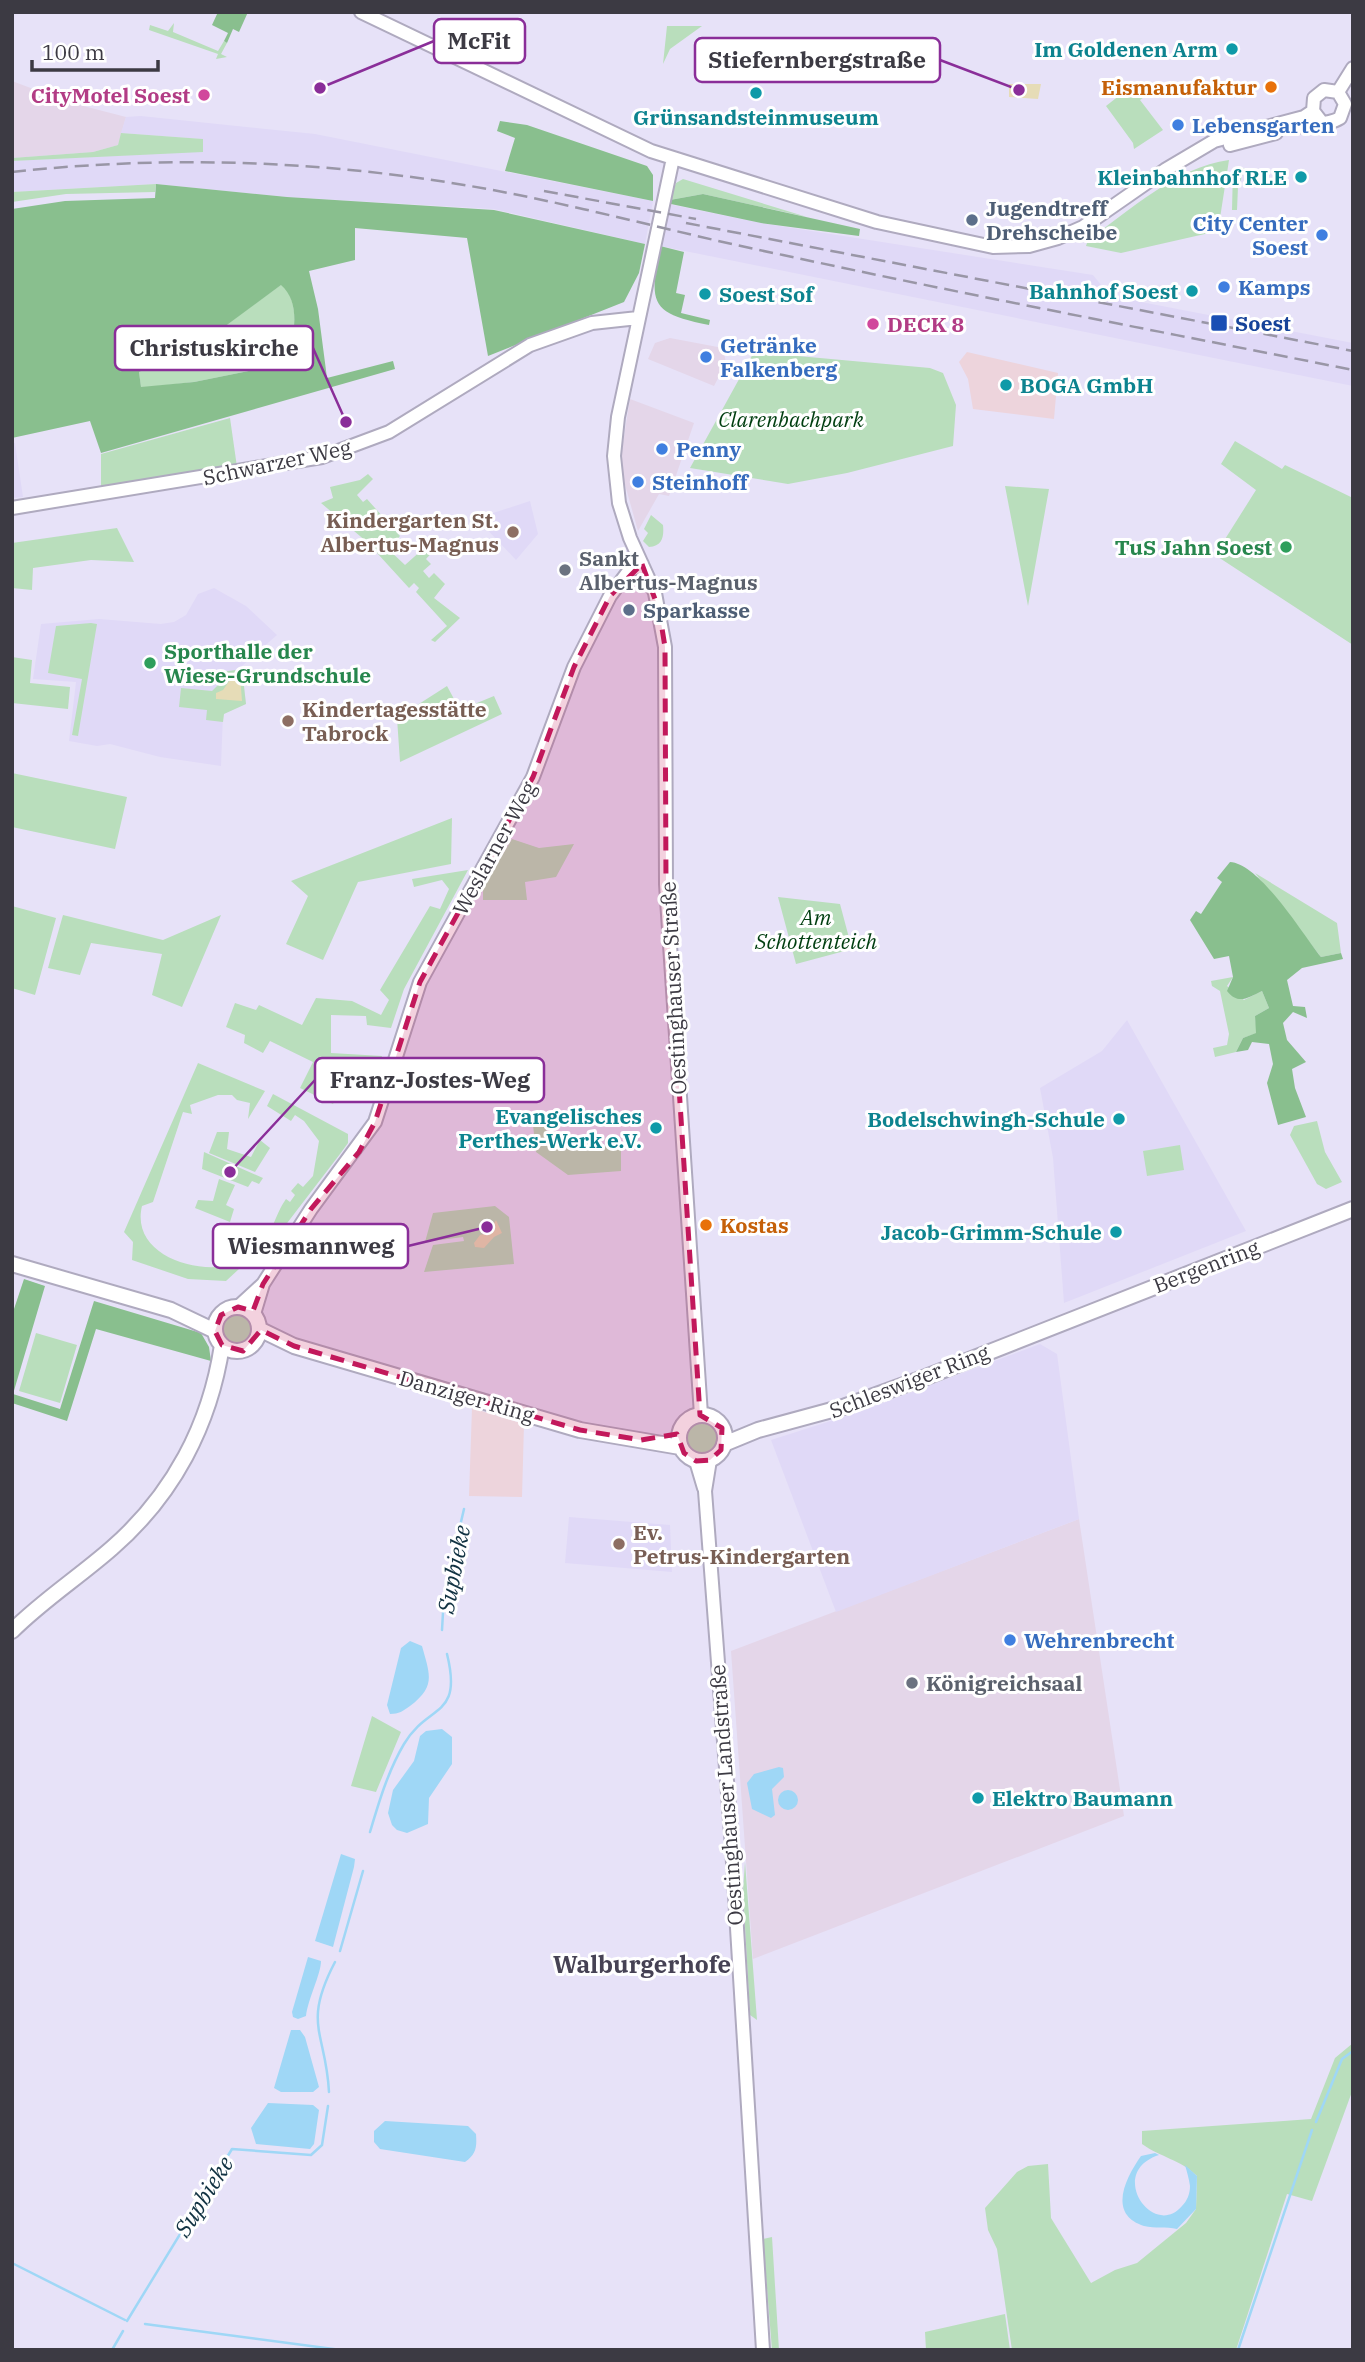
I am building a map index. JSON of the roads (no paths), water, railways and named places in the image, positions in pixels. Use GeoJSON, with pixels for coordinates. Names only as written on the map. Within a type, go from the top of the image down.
{"type":"FeatureCollection","features":[{"type":"Feature","properties":{"kind":"main road","name":"Bergenring"},"geometry":{"type":"LineString","coordinates":[[1059,1323],[1353,1209]]}},
{"type":"Feature","properties":{"kind":"main road"},"geometry":{"type":"LineString","coordinates":[[12,1264],[171,1310],[215,1331],[228,1348]]}},
{"type":"Feature","properties":{"kind":"main road"},"geometry":{"type":"LineString","coordinates":[[171,1310],[220,1315],[238,1307],[254,1314],[257,1336],[249,1348],[228,1348]]}},
{"type":"Feature","properties":{"kind":"main road"},"geometry":{"type":"LineString","coordinates":[[215,1331],[220,1315]]}},
{"type":"Feature","properties":{"kind":"main road","name":"Schleswiger Ring"},"geometry":{"type":"LineString","coordinates":[[724,1444],[758,1430],[843,1407],[1059,1323]]}},
{"type":"Feature","properties":{"kind":"main road","name":"Danziger Ring"},"geometry":{"type":"LineString","coordinates":[[257,1336],[580,1430],[642,1440],[680,1440]]}},
{"type":"Feature","properties":{"kind":"main road"},"geometry":{"type":"LineString","coordinates":[[12,1631],[60,1588],[113,1547],[152,1506],[186,1459],[228,1348]]}},
{"type":"Feature","properties":{"kind":"main road"},"geometry":{"type":"LineString","coordinates":[[701,1415],[709,1417],[722,1428],[724,1444],[703,1460],[680,1440],[687,1421],[701,1415]]}},
{"type":"Feature","properties":{"kind":"main road","name":"Schleswiger Ring"},"geometry":{"type":"LineString","coordinates":[[722,1428],[758,1430]]}},
{"type":"Feature","properties":{"kind":"street"},"geometry":{"type":"LineString","coordinates":[[361,12],[673,158],[801,200],[814,200],[841,212],[977,245],[1029,246],[1058,238],[1083,227],[1165,170],[1200,151],[1316,116],[1330,122],[1348,110],[1338,92]]}},
{"type":"Feature","properties":{"kind":"street"},"geometry":{"type":"LineString","coordinates":[[1338,92],[1353,68]]}},
{"type":"Feature","properties":{"kind":"street"},"geometry":{"type":"LineString","coordinates":[[1316,116],[1317,94],[1324,90],[1338,92]]}},
{"type":"Feature","properties":{"kind":"street","name":"Oestinghauser Straße"},"geometry":{"type":"LineString","coordinates":[[673,158],[618,417],[614,456],[618,503],[657,601],[665,647],[666,897],[701,1415]]}},
{"type":"Feature","properties":{"kind":"street","name":"Schwarzer Weg"},"geometry":{"type":"LineString","coordinates":[[12,508],[323,457],[388,432],[427,411],[530,345],[592,323],[638,318]]}},
{"type":"Feature","properties":{"kind":"street","name":"Weslarner Weg"},"geometry":{"type":"LineString","coordinates":[[238,1307],[263,1284],[311,1209],[362,1143],[381,1108],[400,1037],[420,982],[533,776],[574,667],[610,596],[628,572],[642,564]]}},
{"type":"Feature","properties":{"kind":"street","name":"Weslarner Weg"},"geometry":{"type":"LineString","coordinates":[[254,1314],[263,1284]]}},
{"type":"Feature","properties":{"kind":"street","name":"Oestinghauser Landstraße"},"geometry":{"type":"LineString","coordinates":[[703,1460],[732,1847],[762,2350]]}},
{"type":"Feature","properties":{"kind":"water"},"geometry":{"type":"Polygon","coordinates":[[[410,1641],[422,1646],[429,1679],[418,1699],[401,1712],[390,1714],[387,1705],[401,1648],[410,1641]]]}},
{"type":"Feature","properties":{"kind":"water"},"geometry":{"type":"Polygon","coordinates":[[[442,1729],[452,1737],[452,1764],[429,1798],[428,1824],[407,1833],[397,1830],[388,1813],[393,1790],[414,1761],[420,1736],[426,1731],[442,1729]]]}},
{"type":"Feature","properties":{"kind":"water"},"geometry":{"type":"Polygon","coordinates":[[[783,1768],[784,1777],[772,1789],[775,1815],[771,1818],[752,1809],[747,1783],[754,1774],[783,1768]]]}},
{"type":"Feature","properties":{"kind":"water"},"geometry":{"type":"Polygon","coordinates":[[[784,1790],[792,1790],[798,1800],[792,1810],[784,1810],[778,1804],[778,1796],[784,1790]]]}},
{"type":"Feature","properties":{"kind":"water"},"geometry":{"type":"Polygon","coordinates":[[[341,1854],[355,1859],[333,1947],[315,1941],[341,1854]]]}},
{"type":"Feature","properties":{"kind":"water"},"geometry":{"type":"Polygon","coordinates":[[[308,1957],[321,1961],[306,2016],[298,2019],[293,2017],[292,2012],[308,1957]]]}},
{"type":"Feature","properties":{"kind":"water"},"geometry":{"type":"Polygon","coordinates":[[[291,2030],[300,2030],[305,2037],[319,2087],[313,2092],[281,2092],[274,2088],[291,2030]]]}},
{"type":"Feature","properties":{"kind":"water"},"geometry":{"type":"Polygon","coordinates":[[[268,2103],[313,2105],[319,2110],[314,2144],[310,2149],[256,2144],[251,2128],[268,2103]]]}},
{"type":"Feature","properties":{"kind":"water"},"geometry":{"type":"Polygon","coordinates":[[[385,2121],[468,2126],[476,2134],[475,2150],[465,2162],[380,2149],[374,2142],[374,2131],[385,2121]]]}},
{"type":"Feature","properties":{"kind":"water"},"geometry":{"type":"Polygon","coordinates":[[[1155,2153],[1159,2155],[1144,2163],[1136,2175],[1135,2188],[1148,2209],[1159,2215],[1171,2214],[1182,2206],[1189,2195],[1190,2186],[1185,2165],[1197,2176],[1196,2209],[1177,2229],[1144,2226],[1132,2220],[1123,2204],[1126,2184],[1141,2156],[1155,2153]]]}},
{"type":"Feature","properties":{"kind":"waterway","name":"Supbieke"},"geometry":{"type":"LineString","coordinates":[[442,1630],[444,1595],[464,1509]]}},
{"type":"Feature","properties":{"kind":"waterway","name":"Supbieke"},"geometry":{"type":"LineString","coordinates":[[370,1832],[398,1754],[413,1731],[447,1700],[451,1675],[447,1654]]}},
{"type":"Feature","properties":{"kind":"waterway","name":"Supbieke"},"geometry":{"type":"LineString","coordinates":[[340,1951],[363,1871]]}},
{"type":"Feature","properties":{"kind":"waterway","name":"Supbieke"},"geometry":{"type":"LineString","coordinates":[[329,2092],[318,2015],[325,1983],[335,1962]]}},
{"type":"Feature","properties":{"kind":"waterway"},"geometry":{"type":"LineString","coordinates":[[1316,2122],[1342,2059],[1353,2051]]}},
{"type":"Feature","properties":{"kind":"waterway","name":"Supbieke"},"geometry":{"type":"LineString","coordinates":[[127,2321],[232,2149],[311,2155],[322,2145],[328,2106]]}},
{"type":"Feature","properties":{"kind":"waterway"},"geometry":{"type":"LineString","coordinates":[[1238,2350],[1312,2130]]}},
{"type":"Feature","properties":{"kind":"waterway"},"geometry":{"type":"LineString","coordinates":[[12,2263],[125,2320]]}},
{"type":"Feature","properties":{"kind":"waterway"},"geometry":{"type":"LineString","coordinates":[[145,2324],[341,2350]]}},
{"type":"Feature","properties":{"kind":"waterway","name":"Supbieke"},"geometry":{"type":"LineString","coordinates":[[112,2350],[123,2331]]}},
{"type":"Feature","properties":{"kind":"railway"},"geometry":{"type":"LineString","coordinates":[[12,172],[73,166],[197,162],[320,167],[442,182],[538,199],[748,248],[925,285],[1353,370]]}},
{"type":"Feature","properties":{"kind":"railway"},"geometry":{"type":"LineString","coordinates":[[544,191],[696,219]]}},
{"type":"Feature","properties":{"kind":"railway"},"geometry":{"type":"LineString","coordinates":[[686,223],[1353,351]]}},
{"type":"Feature","properties":{"kind":"place","name":"Im Goldenen Arm"},"geometry":{"type":"Point","coordinates":[1232,49]}},
{"type":"Feature","properties":{"kind":"place","name":"Eismanufaktur"},"geometry":{"type":"Point","coordinates":[1271,87]}},
{"type":"Feature","properties":{"kind":"place","name":"McFit"},"geometry":{"type":"Point","coordinates":[320,88]}},
{"type":"Feature","properties":{"kind":"place","name":"Stiefernbergstraße"},"geometry":{"type":"Point","coordinates":[1019,90]}},
{"type":"Feature","properties":{"kind":"place","name":"Grünsandsteinmuseum"},"geometry":{"type":"Point","coordinates":[756,93]}},
{"type":"Feature","properties":{"kind":"place","name":"CityMotel Soest"},"geometry":{"type":"Point","coordinates":[204,95]}},
{"type":"Feature","properties":{"kind":"place","name":"Lebensgarten"},"geometry":{"type":"Point","coordinates":[1178,125]}},
{"type":"Feature","properties":{"kind":"place","name":"Kleinbahnhof RLE"},"geometry":{"type":"Point","coordinates":[1301,177]}},
{"type":"Feature","properties":{"kind":"place","name":"Jugendtreff Drehscheibe"},"geometry":{"type":"Point","coordinates":[972,220]}},
{"type":"Feature","properties":{"kind":"place","name":"City Center Soest"},"geometry":{"type":"Point","coordinates":[1322,235]}},
{"type":"Feature","properties":{"kind":"place","name":"Kamps"},"geometry":{"type":"Point","coordinates":[1224,287]}},
{"type":"Feature","properties":{"kind":"place","name":"Bahnhof Soest"},"geometry":{"type":"Point","coordinates":[1192,291]}},
{"type":"Feature","properties":{"kind":"place","name":"Soest Sof"},"geometry":{"type":"Point","coordinates":[705,294]}},
{"type":"Feature","properties":{"kind":"place","name":"Soest"},"geometry":{"type":"Point","coordinates":[1219,323]}},
{"type":"Feature","properties":{"kind":"place","name":"DECK 8"},"geometry":{"type":"Point","coordinates":[873,324]}},
{"type":"Feature","properties":{"kind":"place","name":"Getränke Falkenberg"},"geometry":{"type":"Point","coordinates":[706,357]}},
{"type":"Feature","properties":{"kind":"place","name":"BOGA GmbH"},"geometry":{"type":"Point","coordinates":[1006,385]}},
{"type":"Feature","properties":{"kind":"place","name":"Christuskirche"},"geometry":{"type":"Point","coordinates":[346,422]}},
{"type":"Feature","properties":{"kind":"place","name":"Penny"},"geometry":{"type":"Point","coordinates":[662,449]}},
{"type":"Feature","properties":{"kind":"place","name":"Steinhoff"},"geometry":{"type":"Point","coordinates":[638,482]}},
{"type":"Feature","properties":{"kind":"place","name":"Kindergarten St. Albertus-Magnus"},"geometry":{"type":"Point","coordinates":[513,532]}},
{"type":"Feature","properties":{"kind":"place","name":"TuS Jahn Soest"},"geometry":{"type":"Point","coordinates":[1286,547]}},
{"type":"Feature","properties":{"kind":"place","name":"Sankt Albertus-Magnus"},"geometry":{"type":"Point","coordinates":[565,570]}},
{"type":"Feature","properties":{"kind":"place","name":"Sparkasse"},"geometry":{"type":"Point","coordinates":[629,610]}},
{"type":"Feature","properties":{"kind":"place","name":"Sporthalle der Wiese-Grundschule"},"geometry":{"type":"Point","coordinates":[150,663]}},
{"type":"Feature","properties":{"kind":"place","name":"Kindertagesstätte Tabrock"},"geometry":{"type":"Point","coordinates":[288,721]}},
{"type":"Feature","properties":{"kind":"place","name":"Bodelschwingh-Schule"},"geometry":{"type":"Point","coordinates":[1119,1119]}},
{"type":"Feature","properties":{"kind":"place","name":"Evangelisches Perthes-Werk e.V."},"geometry":{"type":"Point","coordinates":[656,1128]}},
{"type":"Feature","properties":{"kind":"place","name":"Franz-Jostes-Weg"},"geometry":{"type":"Point","coordinates":[230,1172]}},
{"type":"Feature","properties":{"kind":"place","name":"Kostas"},"geometry":{"type":"Point","coordinates":[706,1225]}},
{"type":"Feature","properties":{"kind":"place","name":"Wiesmannweg"},"geometry":{"type":"Point","coordinates":[487,1227]}},
{"type":"Feature","properties":{"kind":"place","name":"Jacob-Grimm-Schule"},"geometry":{"type":"Point","coordinates":[1116,1232]}},
{"type":"Feature","properties":{"kind":"place","name":"Ev. Petrus-Kindergarten"},"geometry":{"type":"Point","coordinates":[619,1544]}},
{"type":"Feature","properties":{"kind":"place","name":"Wehrenbrecht"},"geometry":{"type":"Point","coordinates":[1010,1640]}},
{"type":"Feature","properties":{"kind":"place","name":"Königreichsaal"},"geometry":{"type":"Point","coordinates":[912,1683]}},
{"type":"Feature","properties":{"kind":"place","name":"Elektro Baumann"},"geometry":{"type":"Point","coordinates":[978,1798]}},
{"type":"Feature","properties":{"kind":"district","name":"Walburgerhofe"},"geometry":{"type":"Point","coordinates":[642,1964]}},
{"type":"Feature","properties":{"kind":"park label","name":"Clarenbachpark"},"geometry":{"type":"Point","coordinates":[791,419]}},
{"type":"Feature","properties":{"kind":"park label","name":"Am Schottenteich"},"geometry":{"type":"Point","coordinates":[816,929]}}]}
